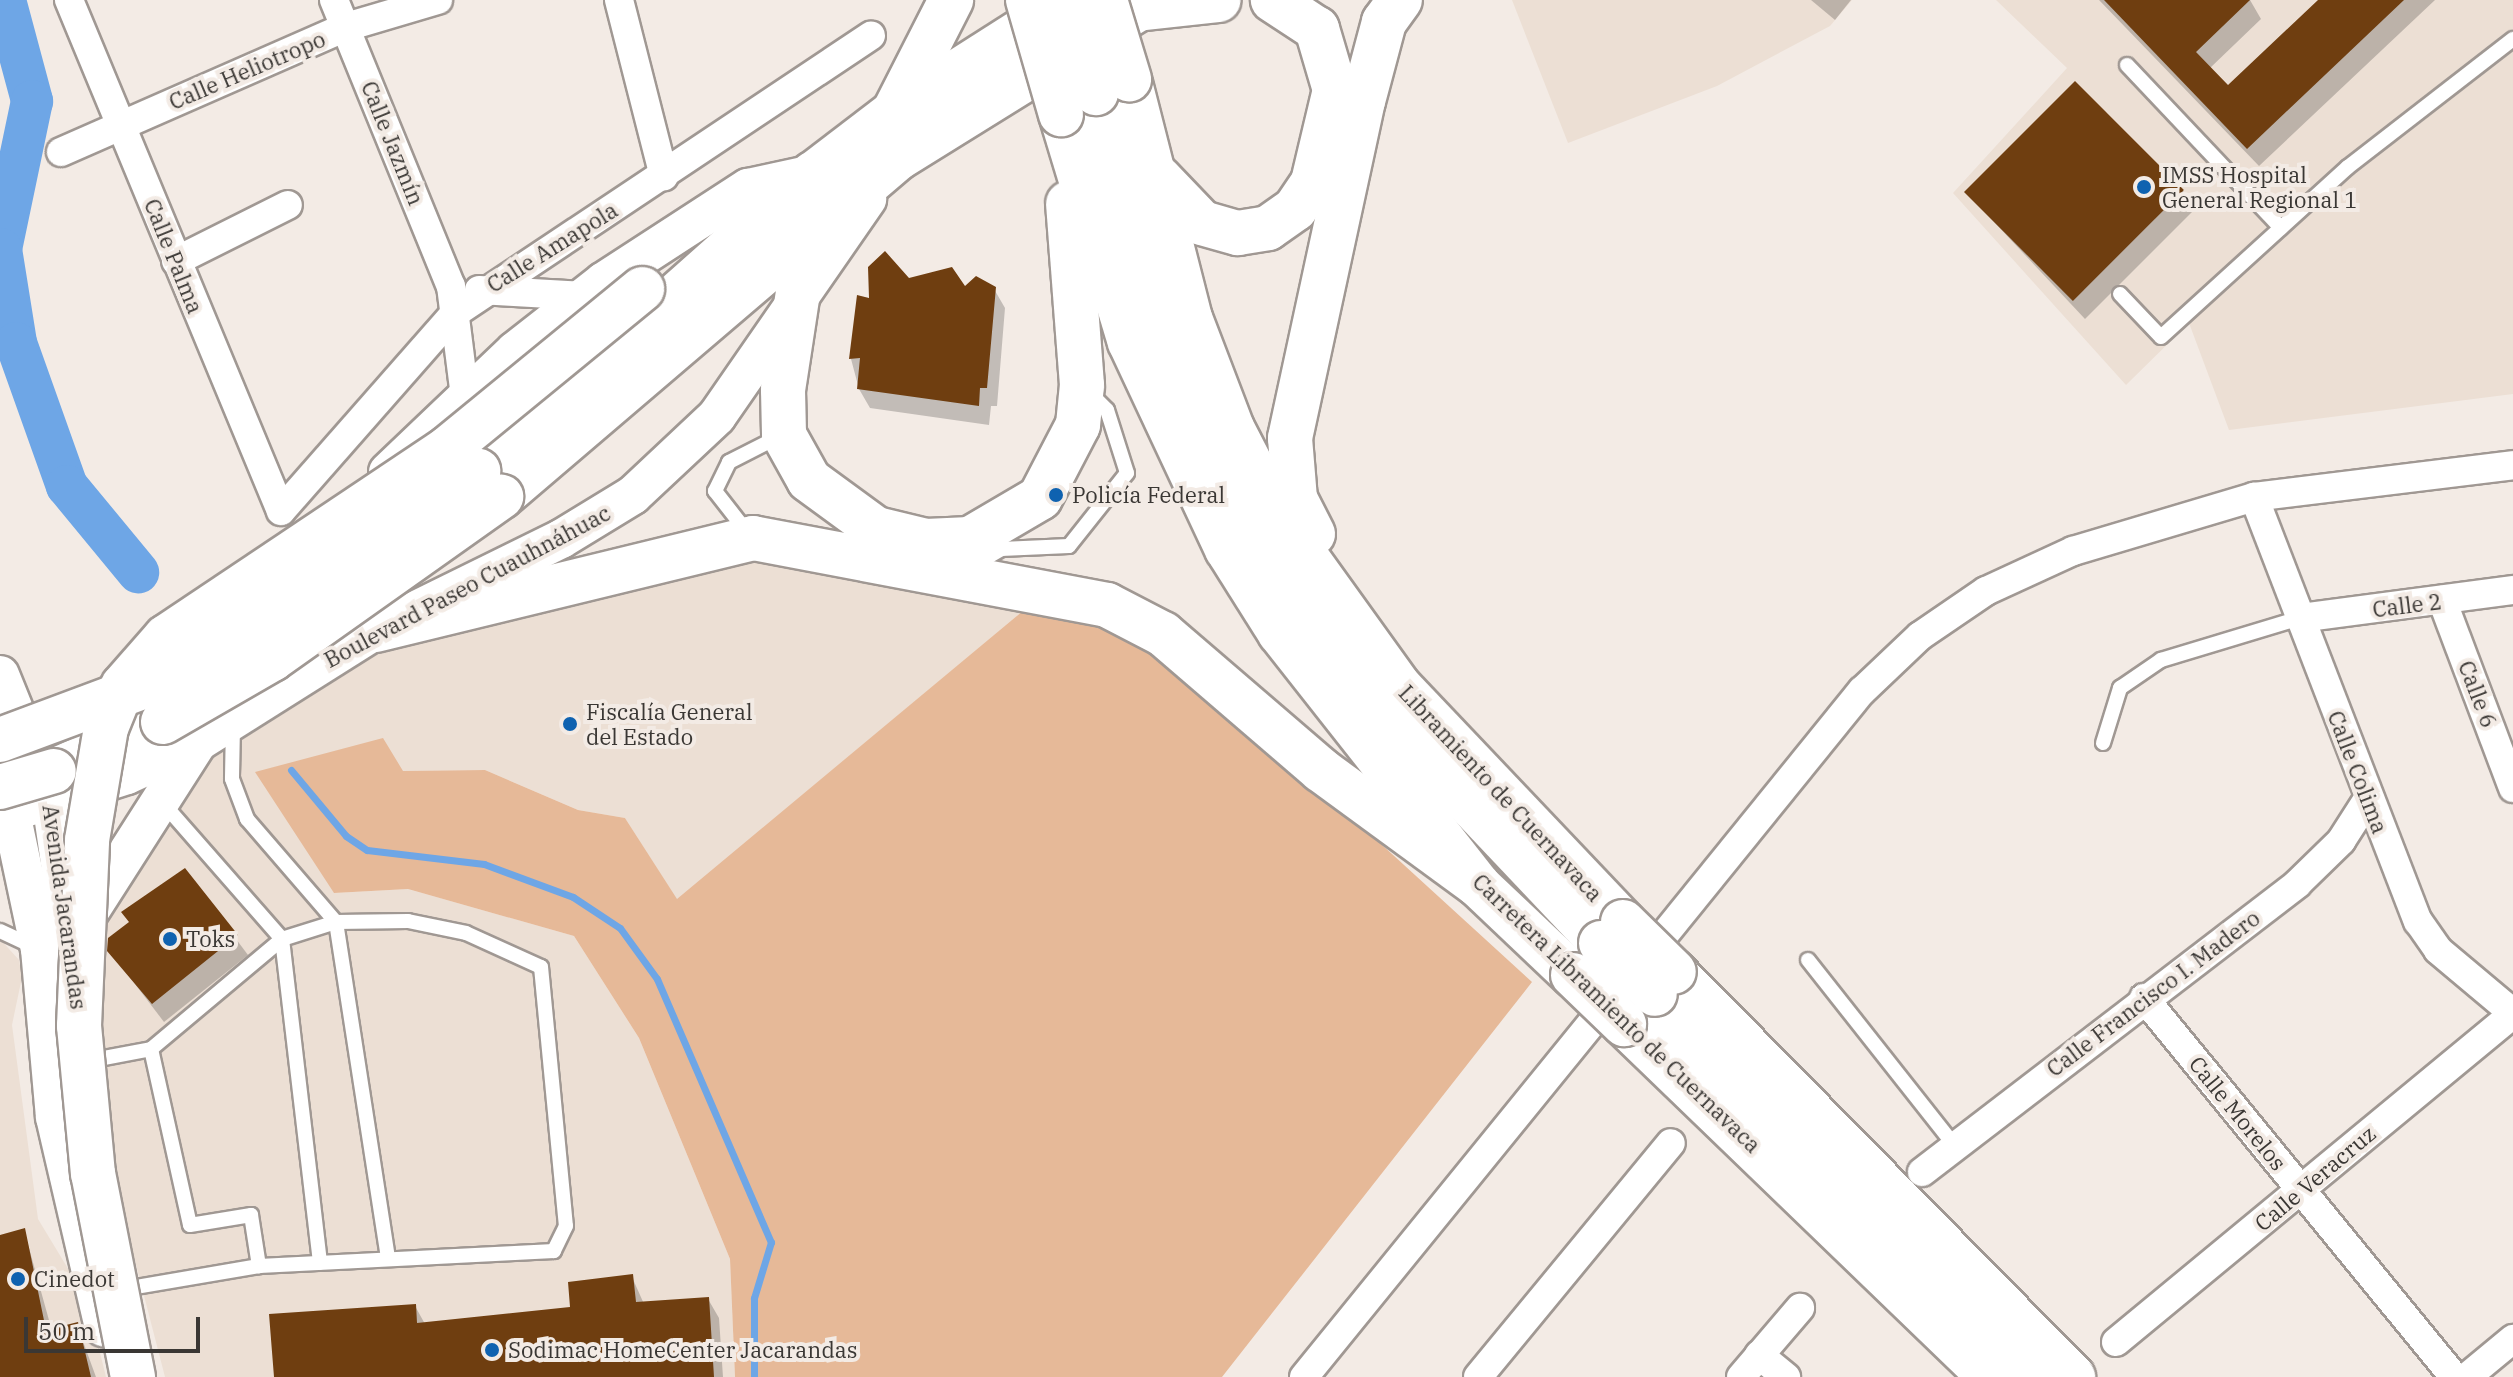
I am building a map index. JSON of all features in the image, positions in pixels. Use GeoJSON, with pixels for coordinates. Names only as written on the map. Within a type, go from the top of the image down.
{"type":"FeatureCollection","features":[{"type":"Feature","properties":{"kind":"main road"},"geometry":{"type":"LineString","coordinates":[[894,112],[951,0]]}},
{"type":"Feature","properties":{"kind":"main road","name":"Carretera Libramiento de Cuernavaca"},"geometry":{"type":"LineString","coordinates":[[1028,0],[1103,93],[1130,342],[1227,549],[1280,633],[1478,885],[1990,1377]]}},
{"type":"Feature","properties":{"kind":"main road"},"geometry":{"type":"LineString","coordinates":[[133,1377],[93,1174],[79,1026],[87,840],[106,728],[123,686],[166,637],[448,448],[659,293],[894,112],[1070,0]]}},
{"type":"Feature","properties":{"kind":"main road","name":"Carretera Libramiento de Cuernavaca"},"geometry":{"type":"LineString","coordinates":[[1070,0],[1103,93],[1164,330],[1257,530],[1375,704],[1664,983],[2032,1377]]}},
{"type":"Feature","properties":{"kind":"main road"},"geometry":{"type":"LineString","coordinates":[[1132,3],[1219,0]]}},
{"type":"Feature","properties":{"kind":"main road"},"geometry":{"type":"LineString","coordinates":[[1153,170],[1176,204],[1202,223],[1238,233],[1268,228],[1295,209],[1313,182],[1335,90],[1317,29],[1273,0]]}},
{"type":"Feature","properties":{"kind":"main road"},"geometry":{"type":"LineString","coordinates":[[1399,686],[1295,499],[1290,438],[1363,101],[1384,22],[1400,0]]}},
{"type":"Feature","properties":{"kind":"main road","name":"Libramiento de Cuernavaca"},"geometry":{"type":"LineString","coordinates":[[1132,3],[1103,93],[1153,170],[1190,318],[1232,428],[1321,585],[1399,686],[1612,932]]}},
{"type":"Feature","properties":{"kind":"main road","name":"Boulevard Paseo Cuauhnáhuac"},"geometry":{"type":"LineString","coordinates":[[17,798],[163,722],[401,572],[501,497],[898,158],[1132,3]]}},
{"type":"Feature","properties":{"kind":"main road"},"geometry":{"type":"LineString","coordinates":[[798,292],[784,435],[809,480],[876,529],[926,541],[970,539],[1040,498],[1078,425],[1103,93]]}},
{"type":"Feature","properties":{"kind":"main road","name":"Boulevard Paseo Cuauhnáhuac"},"geometry":{"type":"LineString","coordinates":[[17,798],[198,742],[376,630],[561,539],[665,469],[740,387],[798,292],[898,158]]}},
{"type":"Feature","properties":{"kind":"main road"},"geometry":{"type":"LineString","coordinates":[[15,733],[157,650],[207,613],[292,525],[380,479],[465,397],[585,296],[748,188],[813,174]]}},
{"type":"Feature","properties":{"kind":"main road"},"geometry":{"type":"LineString","coordinates":[[15,733],[145,686],[376,546],[478,471],[659,293]]}},
{"type":"Feature","properties":{"kind":"main road"},"geometry":{"type":"LineString","coordinates":[[292,525],[295,574],[307,609],[339,631],[376,630],[753,538],[950,580],[1107,605],[1163,634],[1321,770],[1478,885]]}},
{"type":"Feature","properties":{"kind":"main road"},"geometry":{"type":"LineString","coordinates":[[15,733],[182,655],[207,613]]}},
{"type":"Feature","properties":{"kind":"main road","name":"Avenida Jacarandas"},"geometry":{"type":"LineString","coordinates":[[0,675],[15,733],[17,798],[87,1062],[118,1377]]}},
{"type":"Feature","properties":{"kind":"main road"},"geometry":{"type":"LineString","coordinates":[[56,946],[157,796],[198,742]]}},
{"type":"Feature","properties":{"kind":"main road"},"geometry":{"type":"LineString","coordinates":[[17,798],[136,830]]}},
{"type":"Feature","properties":{"kind":"main road","name":"Avenida Jacarandas"},"geometry":{"type":"LineString","coordinates":[[56,946],[57,1127],[110,1292],[150,1377]]}},
{"type":"Feature","properties":{"kind":"main road"},"geometry":{"type":"LineString","coordinates":[[1664,983],[2073,1377]]}},
{"type":"Feature","properties":{"kind":"main road"},"geometry":{"type":"LineString","coordinates":[[1624,1024],[1678,1088],[1966,1377]]}},
{"type":"Feature","properties":{"kind":"main road"},"geometry":{"type":"LineString","coordinates":[[57,1127],[94,1121]]}},
{"type":"Feature","properties":{"kind":"street","name":"Calle Palma"},"geometry":{"type":"LineString","coordinates":[[69,0],[176,261],[292,525]]}},
{"type":"Feature","properties":{"kind":"street","name":"Calle Jazmín"},"geometry":{"type":"LineString","coordinates":[[334,0],[453,300],[465,397]]}},
{"type":"Feature","properties":{"kind":"street","name":"Calle Heliotropo"},"geometry":{"type":"LineString","coordinates":[[61,152],[346,27],[438,0]]}},
{"type":"Feature","properties":{"kind":"street"},"geometry":{"type":"LineString","coordinates":[[619,0],[664,176]]}},
{"type":"Feature","properties":{"kind":"street","name":"Calle Amapola"},"geometry":{"type":"LineString","coordinates":[[292,525],[453,300],[482,291],[664,176],[871,36]]}},
{"type":"Feature","properties":{"kind":"street"},"geometry":{"type":"LineString","coordinates":[[176,261],[288,205]]}},
{"type":"Feature","properties":{"kind":"street"},"geometry":{"type":"LineString","coordinates":[[482,291],[585,296]]}},
{"type":"Feature","properties":{"kind":"street"},"geometry":{"type":"LineString","coordinates":[[1304,1377],[1862,691],[1920,636],[1986,591],[2073,551],[2254,497],[2513,465]]}},
{"type":"Feature","properties":{"kind":"street","name":"Calle Colima"},"geometry":{"type":"LineString","coordinates":[[2254,497],[2368,799],[2418,921],[2438,950],[2513,1014]]}},
{"type":"Feature","properties":{"kind":"street","name":"Calle 2"},"geometry":{"type":"LineString","coordinates":[[2300,618],[2513,590]]}},
{"type":"Feature","properties":{"kind":"street","name":"Calle 6"},"geometry":{"type":"LineString","coordinates":[[2442,600],[2513,788]]}},
{"type":"Feature","properties":{"kind":"street","name":"Calle Francisco I. Madero"},"geometry":{"type":"LineString","coordinates":[[1922,1172],[2144,998],[2297,884],[2341,841],[2368,799]]}},
{"type":"Feature","properties":{"kind":"street","name":"Calle Morelos"},"geometry":{"type":"LineString","coordinates":[[2144,998],[2454,1377]]}},
{"type":"Feature","properties":{"kind":"street","name":"Calle Veracruz"},"geometry":{"type":"LineString","coordinates":[[2116,1342],[2513,1014]]}},
{"type":"Feature","properties":{"kind":"street"},"geometry":{"type":"LineString","coordinates":[[1478,1377],[1671,1143]]}},
{"type":"Feature","properties":{"kind":"street"},"geometry":{"type":"LineString","coordinates":[[1741,1377],[1800,1308]]}},
{"type":"Feature","properties":{"kind":"street"},"geometry":{"type":"LineString","coordinates":[[2467,1377],[2513,1339]]}},
{"type":"Feature","properties":{"kind":"street"},"geometry":{"type":"LineString","coordinates":[[1759,1355],[1786,1377]]}},
{"type":"Feature","properties":{"kind":"lane"},"geometry":{"type":"LineString","coordinates":[[2120,294],[2161,337],[2281,228],[2513,39]]}},
{"type":"Feature","properties":{"kind":"lane"},"geometry":{"type":"LineString","coordinates":[[2127,65],[2281,228]]}},
{"type":"Feature","properties":{"kind":"lane"},"geometry":{"type":"LineString","coordinates":[[950,580],[1001,549],[1069,546],[1127,473],[1107,410],[1082,385]]}},
{"type":"Feature","properties":{"kind":"lane"},"geometry":{"type":"LineString","coordinates":[[753,538],[715,491],[729,462],[784,435]]}},
{"type":"Feature","properties":{"kind":"lane"},"geometry":{"type":"LineString","coordinates":[[2103,743],[2120,688],[2161,660],[2300,618]]}},
{"type":"Feature","properties":{"kind":"lane"},"geometry":{"type":"LineString","coordinates":[[234,720],[232,779],[247,819],[336,922],[388,1259]]}},
{"type":"Feature","properties":{"kind":"lane"},"geometry":{"type":"LineString","coordinates":[[157,796],[282,939],[320,1263]]}},
{"type":"Feature","properties":{"kind":"lane"},"geometry":{"type":"LineString","coordinates":[[87,1062],[151,1049],[282,939],[336,922],[408,921],[466,933],[541,967],[566,1226],[554,1251],[259,1266],[110,1292]]}},
{"type":"Feature","properties":{"kind":"lane"},"geometry":{"type":"LineString","coordinates":[[0,931],[56,946]]}},
{"type":"Feature","properties":{"kind":"lane"},"geometry":{"type":"LineString","coordinates":[[1808,960],[1955,1146]]}},
{"type":"Feature","properties":{"kind":"lane"},"geometry":{"type":"LineString","coordinates":[[151,1049],[190,1225],[251,1215],[259,1266]]}},
{"type":"Feature","properties":{"kind":"shaded area"},"geometry":{"type":"Polygon","coordinates":[[[1512,0],[1852,0],[1830,26],[1717,86],[1568,143],[1512,0]]]}},
{"type":"Feature","properties":{"kind":"shaded area","name":"IMSS Hospital General Regional 1"},"geometry":{"type":"Polygon","coordinates":[[[1996,0],[2513,0],[2513,394],[2229,430],[2189,323],[2126,385],[1953,193],[2067,68],[1996,0]]]}},
{"type":"Feature","properties":{"kind":"shaded area"},"geometry":{"type":"Polygon","coordinates":[[[677,545],[1030,605],[677,900],[625,818],[578,810],[485,770],[402,771],[334,893],[408,889],[574,936],[639,1038],[730,1259],[735,1377],[165,1377],[117,1191],[86,918],[162,779],[318,665],[677,545]]]}},
{"type":"Feature","properties":{"kind":"shaded area"},"geometry":{"type":"Polygon","coordinates":[[[1030,605],[1099,625],[1206,684],[1532,982],[1222,1377],[735,1377],[730,1259],[639,1038],[574,936],[408,889],[334,893],[255,772],[383,738],[403,771],[485,770],[578,810],[625,818],[677,899],[1030,605]]]}},
{"type":"Feature","properties":{"kind":"shaded area"},"geometry":{"type":"Polygon","coordinates":[[[0,939],[19,960],[22,977],[12,1025],[38,1219],[87,1300],[106,1377],[0,1377],[0,939]]]}},
{"type":"Feature","properties":{"kind":"building"},"geometry":{"type":"Polygon","coordinates":[[[2104,0],[2250,0],[2196,52],[2228,85],[2318,0],[2404,0],[2247,149],[2104,0]]]}},
{"type":"Feature","properties":{"kind":"building"},"geometry":{"type":"Polygon","coordinates":[[[2075,81],[2184,190],[2073,301],[1964,192],[2075,81]]]}},
{"type":"Feature","properties":{"kind":"building"},"geometry":{"type":"Polygon","coordinates":[[[885,251],[909,278],[952,267],[965,286],[976,276],[996,287],[987,388],[980,388],[979,406],[857,389],[860,358],[849,359],[857,295],[869,298],[868,267],[885,251]]]}},
{"type":"Feature","properties":{"kind":"building","name":"Toks"},"geometry":{"type":"Polygon","coordinates":[[[185,868],[238,935],[152,1004],[107,951],[108,938],[129,922],[121,912],[185,868]]]}},
{"type":"Feature","properties":{"kind":"building","name":"Cinedot"},"geometry":{"type":"Polygon","coordinates":[[[25,1228],[46,1330],[78,1322],[91,1377],[0,1377],[0,1235],[25,1228]]]}},
{"type":"Feature","properties":{"kind":"building","name":"Sodimac HomeCenter Jacarandas"},"geometry":{"type":"Polygon","coordinates":[[[633,1274],[636,1302],[709,1297],[714,1377],[274,1377],[269,1314],[416,1304],[417,1323],[570,1307],[568,1282],[633,1274]]]}},
{"type":"Feature","properties":{"kind":"waterway"},"geometry":{"type":"LineString","coordinates":[[5,0],[32,101],[1,249],[16,343],[67,486],[138,572]]}},
{"type":"Feature","properties":{"kind":"waterway"},"geometry":{"type":"LineString","coordinates":[[291,770],[346,836],[367,850],[484,864],[573,897],[620,928],[657,979],[771,1242],[754,1298],[754,1377]]}},
{"type":"Feature","properties":{"kind":"place","name":"IMSS Hospital General Regional 1"},"geometry":{"type":"Point","coordinates":[2144,187]}},
{"type":"Feature","properties":{"kind":"place","name":"Policía Federal"},"geometry":{"type":"Point","coordinates":[1056,495]}},
{"type":"Feature","properties":{"kind":"place","name":"Fiscalía General del Estado"},"geometry":{"type":"Point","coordinates":[570,724]}},
{"type":"Feature","properties":{"kind":"place","name":"Toks"},"geometry":{"type":"Point","coordinates":[170,939]}},
{"type":"Feature","properties":{"kind":"place","name":"Cinedot"},"geometry":{"type":"Point","coordinates":[18,1279]}},
{"type":"Feature","properties":{"kind":"place","name":"Sodimac HomeCenter Jacarandas"},"geometry":{"type":"Point","coordinates":[492,1350]}}]}
